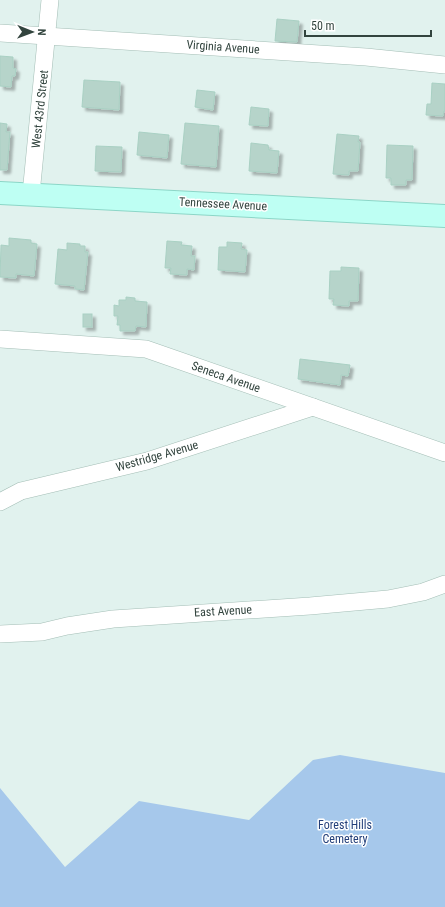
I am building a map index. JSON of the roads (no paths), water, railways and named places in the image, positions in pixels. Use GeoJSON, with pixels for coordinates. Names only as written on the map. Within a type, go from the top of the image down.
{"type":"FeatureCollection","features":[{"type":"Feature","properties":{"kind":"street","name":"West 43rd Street"},"geometry":{"type":"LineString","coordinates":[[31,194],[50,0]]}},
{"type":"Feature","properties":{"kind":"street","name":"Virginia Avenue"},"geometry":{"type":"LineString","coordinates":[[0,33],[366,56],[445,65]]}},
{"type":"Feature","properties":{"kind":"street","name":"Tennessee Avenue"},"geometry":{"type":"LineString","coordinates":[[0,193],[445,216]]}},
{"type":"Feature","properties":{"kind":"street","name":"Seneca Avenue"},"geometry":{"type":"LineString","coordinates":[[0,339],[146,349],[445,453]]}},
{"type":"Feature","properties":{"kind":"street","name":"Westridge Avenue"},"geometry":{"type":"LineString","coordinates":[[0,502],[21,491],[146,460],[314,407]]}},
{"type":"Feature","properties":{"kind":"street","name":"East Avenue"},"geometry":{"type":"LineString","coordinates":[[0,634],[42,632],[67,626],[112,619],[310,606],[388,599],[423,592],[445,584]]}},
{"type":"Feature","properties":{"kind":"park label","name":"Forest Hills Cemetery"},"geometry":{"type":"Point","coordinates":[345,832]}}]}
